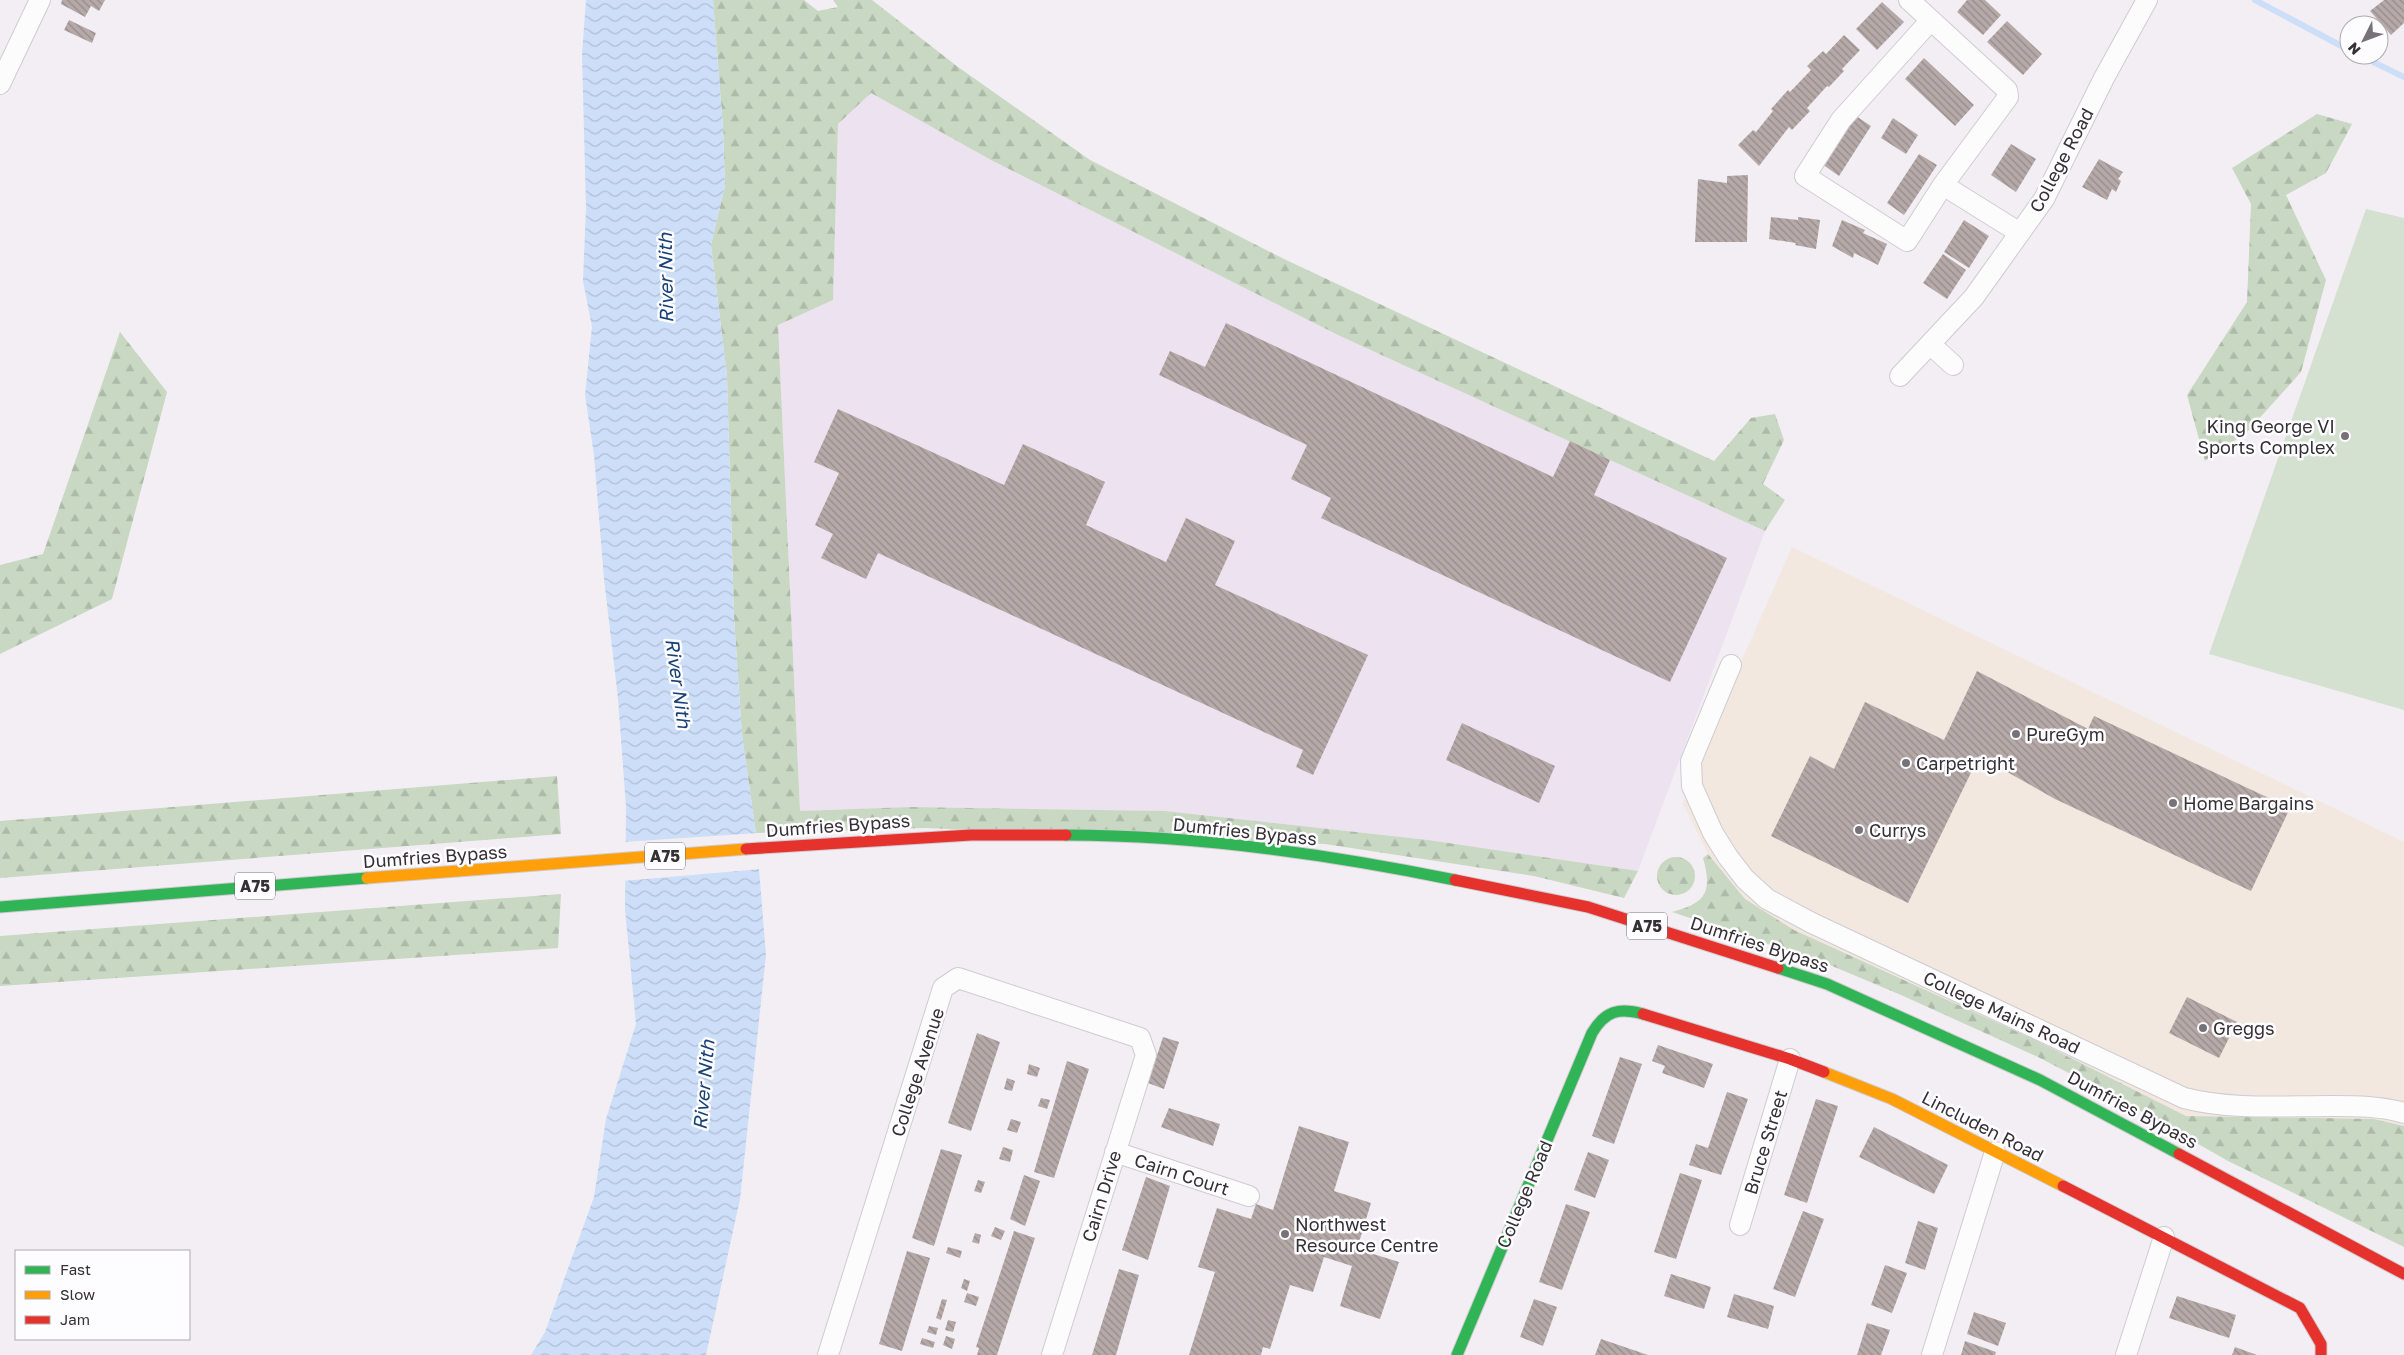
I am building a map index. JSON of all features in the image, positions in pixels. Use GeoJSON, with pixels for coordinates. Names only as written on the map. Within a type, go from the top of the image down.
{"type":"FeatureCollection","features":[{"type":"Feature","properties":{"kind":"main road","name":"Dumfries Bypass"},"geometry":{"type":"LineString","coordinates":[[0,907],[251,886],[510,869],[820,842],[971,835],[1104,836],[1242,846],[1364,861],[1588,907],[1827,984],[2040,1080],[2404,1274]]}},
{"type":"Feature","properties":{"kind":"main road","name":"Lincluden Road"},"geometry":{"type":"LineString","coordinates":[[1592,1033],[1604,1017],[1613,1012],[1628,1010],[1790,1059],[1892,1099],[2300,1308],[2322,1344],[2321,1355]]}},
{"type":"Feature","properties":{"kind":"main road","name":"College Road"},"geometry":{"type":"LineString","coordinates":[[1457,1355],[1592,1033]]}},
{"type":"Feature","properties":{"kind":"street"},"geometry":{"type":"LineString","coordinates":[[0,84],[40,0]]}},
{"type":"Feature","properties":{"kind":"street"},"geometry":{"type":"LineString","coordinates":[[1909,0],[1931,20],[2007,90],[2008,96],[1943,185],[1907,241],[1805,176],[1841,120],[1931,20]]}},
{"type":"Feature","properties":{"kind":"street","name":"College Road"},"geometry":{"type":"LineString","coordinates":[[1900,376],[1974,297],[2044,199],[2104,78],[2146,1]]}},
{"type":"Feature","properties":{"kind":"street"},"geometry":{"type":"LineString","coordinates":[[1943,185],[2020,233]]}},
{"type":"Feature","properties":{"kind":"street"},"geometry":{"type":"LineString","coordinates":[[1930,344],[1953,365]]}},
{"type":"Feature","properties":{"kind":"street","name":"College Mains Road"},"geometry":{"type":"LineString","coordinates":[[1731,666],[1691,762],[1692,786],[1700,808],[1728,857],[1745,878],[1767,899],[1804,919],[2184,1098],[2206,1104],[2246,1106],[2367,1106],[2404,1113]]}},
{"type":"Feature","properties":{"kind":"street","name":"College Avenue"},"geometry":{"type":"LineString","coordinates":[[829,1355],[943,988],[958,978],[1140,1038]]}},
{"type":"Feature","properties":{"kind":"street","name":"Cairn Drive"},"geometry":{"type":"LineString","coordinates":[[1052,1355],[1146,1055],[1140,1038]]}},
{"type":"Feature","properties":{"kind":"street","name":"Bruce Street"},"geometry":{"type":"LineString","coordinates":[[1740,1225],[1790,1059]]}},
{"type":"Feature","properties":{"kind":"street","name":"Cairn Court"},"geometry":{"type":"LineString","coordinates":[[1115,1152],[1250,1196]]}},
{"type":"Feature","properties":{"kind":"street"},"geometry":{"type":"LineString","coordinates":[[1932,1355],[1995,1152]]}},
{"type":"Feature","properties":{"kind":"street"},"geometry":{"type":"LineString","coordinates":[[2126,1355],[2164,1237]]}},
{"type":"Feature","properties":{"kind":"shaded area"},"geometry":{"type":"Polygon","coordinates":[[[871,93],[991,160],[1340,336],[1765,531],[1638,871],[1428,840],[1165,811],[910,807],[800,811],[778,324],[833,300],[838,124],[871,93]]]}},
{"type":"Feature","properties":{"kind":"shaded area"},"geometry":{"type":"Polygon","coordinates":[[[1792,547],[2404,842],[2404,1126],[2374,1119],[2186,1116],[1794,930],[1745,899],[1708,854],[1683,804],[1714,723],[1792,547]]]}},
{"type":"Feature","properties":{"kind":"green space"},"geometry":{"type":"Polygon","coordinates":[[[713,0],[804,0],[818,11],[838,7],[833,0],[872,0],[958,67],[1090,160],[1284,259],[1714,461],[1751,418],[1775,414],[1784,440],[1763,484],[1785,500],[1765,531],[1340,336],[991,160],[871,93],[838,124],[833,300],[778,325],[800,811],[910,807],[1165,811],[1428,840],[1638,871],[1624,898],[1534,876],[1325,844],[925,828],[756,833],[742,735],[734,617],[727,376],[711,245],[725,186],[723,127],[713,0]]]}},
{"type":"Feature","properties":{"kind":"green space"},"geometry":{"type":"Polygon","coordinates":[[[2317,114],[2352,124],[2326,173],[2286,195],[2326,280],[2301,372],[2247,432],[2205,461],[2187,395],[2247,302],[2251,204],[2232,168],[2317,114]]]}},
{"type":"Feature","properties":{"kind":"green space","name":"King George VI Sports Complex"},"geometry":{"type":"Polygon","coordinates":[[[2366,209],[2404,218],[2404,710],[2209,654],[2366,209]]]}},
{"type":"Feature","properties":{"kind":"green space"},"geometry":{"type":"Polygon","coordinates":[[[120,332],[167,392],[112,599],[0,654],[0,565],[43,554],[120,332]]]}},
{"type":"Feature","properties":{"kind":"green space"},"geometry":{"type":"Polygon","coordinates":[[[557,776],[561,834],[0,878],[0,821],[557,776]]]}},
{"type":"Feature","properties":{"kind":"green space"},"geometry":{"type":"Polygon","coordinates":[[[1708,854],[1745,899],[1794,930],[2033,1039],[2186,1116],[2374,1119],[2404,1126],[2404,1247],[2228,1161],[2128,1104],[2038,1057],[1825,963],[1672,912],[1692,905],[1704,895],[1707,880],[1703,858],[1708,854]]]}},
{"type":"Feature","properties":{"kind":"green space"},"geometry":{"type":"Polygon","coordinates":[[[1676,857],[1690,862],[1695,876],[1690,890],[1676,895],[1662,890],[1657,876],[1662,862],[1676,857]]]}},
{"type":"Feature","properties":{"kind":"green space"},"geometry":{"type":"Polygon","coordinates":[[[561,894],[558,948],[0,986],[0,936],[561,894]]]}},
{"type":"Feature","properties":{"kind":"water","name":"River Nith"},"geometry":{"type":"Polygon","coordinates":[[[586,0],[713,0],[723,127],[725,186],[711,245],[727,376],[734,617],[742,735],[756,833],[766,955],[740,1199],[706,1355],[531,1355],[545,1332],[594,1197],[606,1119],[636,1024],[625,909],[626,807],[618,698],[604,579],[594,455],[585,395],[592,327],[583,281],[586,208],[582,55],[586,0]]]}},
{"type":"Feature","properties":{"kind":"pier"},"geometry":{"type":"Polygon","coordinates":[[[758,833],[761,869],[623,881],[623,842],[758,833]]]}},
{"type":"Feature","properties":{"kind":"building"},"geometry":{"type":"Polygon","coordinates":[[[62,0],[105,0],[99,11],[91,6],[85,17],[61,4],[62,0]]]}},
{"type":"Feature","properties":{"kind":"building"},"geometry":{"type":"Polygon","coordinates":[[[1967,0],[1985,0],[2001,15],[1983,35],[1957,12],[1967,0]]]}},
{"type":"Feature","properties":{"kind":"building"},"geometry":{"type":"Polygon","coordinates":[[[2384,0],[2404,0],[2404,23],[2391,35],[2389,33],[2389,15],[2374,15],[2370,11],[2384,0]]]}},
{"type":"Feature","properties":{"kind":"building"},"geometry":{"type":"Polygon","coordinates":[[[1882,2],[1904,22],[1877,50],[1856,29],[1882,2]]]}},
{"type":"Feature","properties":{"kind":"building"},"geometry":{"type":"Polygon","coordinates":[[[69,20],[96,33],[92,43],[64,30],[69,20]]]}},
{"type":"Feature","properties":{"kind":"building"},"geometry":{"type":"Polygon","coordinates":[[[2007,21],[2042,54],[2023,75],[1987,42],[2007,21]]]}},
{"type":"Feature","properties":{"kind":"building"},"geometry":{"type":"Polygon","coordinates":[[[1844,35],[1860,50],[1842,69],[1844,71],[1807,108],[1810,111],[1792,130],[1789,127],[1759,166],[1738,145],[1753,130],[1756,132],[1773,111],[1771,109],[1788,90],[1790,92],[1811,70],[1807,66],[1823,51],[1826,54],[1844,35]]]}},
{"type":"Feature","properties":{"kind":"building"},"geometry":{"type":"Polygon","coordinates":[[[1924,58],[1974,105],[1955,126],[1905,79],[1924,58]]]}},
{"type":"Feature","properties":{"kind":"building"},"geometry":{"type":"Polygon","coordinates":[[[1853,114],[1871,126],[1839,176],[1822,164],[1853,114]]]}},
{"type":"Feature","properties":{"kind":"building"},"geometry":{"type":"Polygon","coordinates":[[[1893,118],[1918,135],[1906,154],[1881,138],[1893,118]]]}},
{"type":"Feature","properties":{"kind":"building"},"geometry":{"type":"Polygon","coordinates":[[[2011,144],[2036,159],[2016,192],[1991,175],[2011,144]]]}},
{"type":"Feature","properties":{"kind":"building"},"geometry":{"type":"Polygon","coordinates":[[[1919,154],[1937,165],[1904,215],[1887,203],[1919,154]]]}},
{"type":"Feature","properties":{"kind":"building"},"geometry":{"type":"Polygon","coordinates":[[[2099,159],[2123,172],[2118,179],[2121,181],[2116,192],[2112,189],[2107,200],[2082,187],[2099,159]]]}},
{"type":"Feature","properties":{"kind":"building"},"geometry":{"type":"Polygon","coordinates":[[[1748,175],[1747,242],[1695,242],[1698,179],[1727,183],[1727,176],[1748,175]]]}},
{"type":"Feature","properties":{"kind":"building"},"geometry":{"type":"Polygon","coordinates":[[[1771,217],[1798,220],[1798,217],[1820,220],[1816,249],[1795,245],[1796,243],[1769,239],[1771,217]]]}},
{"type":"Feature","properties":{"kind":"building"},"geometry":{"type":"Polygon","coordinates":[[[1842,220],[1865,230],[1863,233],[1887,244],[1878,265],[1854,253],[1853,258],[1832,246],[1842,220]]]}},
{"type":"Feature","properties":{"kind":"building"},"geometry":{"type":"Polygon","coordinates":[[[1964,220],[1989,236],[1969,268],[1944,252],[1964,220]]]}},
{"type":"Feature","properties":{"kind":"building"},"geometry":{"type":"Polygon","coordinates":[[[1943,254],[1966,270],[1947,299],[1923,283],[1943,254]]]}},
{"type":"Feature","properties":{"kind":"building"},"geometry":{"type":"Polygon","coordinates":[[[1226,323],[1553,477],[1570,441],[1610,460],[1594,495],[1727,558],[1670,682],[1321,518],[1331,498],[1291,479],[1307,445],[1159,375],[1170,351],[1205,367],[1226,323]]]}},
{"type":"Feature","properties":{"kind":"building"},"geometry":{"type":"Polygon","coordinates":[[[838,409],[1004,485],[1023,444],[1105,482],[1086,525],[1166,562],[1186,518],[1235,541],[1215,585],[1368,655],[1313,775],[1296,767],[1303,750],[878,553],[866,579],[821,558],[833,534],[815,525],[839,473],[814,462],[838,409]]]}},
{"type":"Feature","properties":{"kind":"building"},"geometry":{"type":"Polygon","coordinates":[[[1977,671],[2088,729],[2094,716],[2290,808],[2251,891],[2055,799],[1979,756],[1908,903],[1771,836],[1810,756],[1834,769],[1865,702],[1944,740],[1977,671]]]}},
{"type":"Feature","properties":{"kind":"building"},"geometry":{"type":"Polygon","coordinates":[[[1462,723],[1555,766],[1539,803],[1446,760],[1462,723]]]}},
{"type":"Feature","properties":{"kind":"building","name":"Greggs"},"geometry":{"type":"Polygon","coordinates":[[[2187,997],[2237,1022],[2219,1058],[2169,1033],[2187,997]]]}},
{"type":"Feature","properties":{"kind":"building"},"geometry":{"type":"Polygon","coordinates":[[[977,1033],[1000,1042],[971,1131],[948,1123],[977,1033]]]}},
{"type":"Feature","properties":{"kind":"building"},"geometry":{"type":"Polygon","coordinates":[[[1163,1037],[1179,1042],[1164,1089],[1148,1083],[1163,1037]]]}},
{"type":"Feature","properties":{"kind":"building"},"geometry":{"type":"Polygon","coordinates":[[[1658,1045],[1713,1064],[1704,1088],[1662,1073],[1665,1066],[1652,1061],[1658,1045]]]}},
{"type":"Feature","properties":{"kind":"building"},"geometry":{"type":"Polygon","coordinates":[[[1620,1057],[1642,1064],[1614,1144],[1592,1136],[1620,1057]]]}},
{"type":"Feature","properties":{"kind":"building"},"geometry":{"type":"Polygon","coordinates":[[[1067,1061],[1089,1069],[1054,1178],[1034,1172],[1067,1061]]]}},
{"type":"Feature","properties":{"kind":"building"},"geometry":{"type":"Polygon","coordinates":[[[1029,1064],[1040,1068],[1037,1077],[1027,1074],[1029,1064]]]}},
{"type":"Feature","properties":{"kind":"building"},"geometry":{"type":"Polygon","coordinates":[[[1007,1078],[1015,1081],[1012,1091],[1004,1089],[1007,1078]]]}},
{"type":"Feature","properties":{"kind":"building"},"geometry":{"type":"Polygon","coordinates":[[[1727,1092],[1748,1099],[1721,1175],[1689,1165],[1696,1144],[1708,1148],[1727,1092]]]}},
{"type":"Feature","properties":{"kind":"building"},"geometry":{"type":"Polygon","coordinates":[[[1041,1098],[1050,1100],[1047,1109],[1038,1106],[1041,1098]]]}},
{"type":"Feature","properties":{"kind":"building"},"geometry":{"type":"Polygon","coordinates":[[[1816,1099],[1838,1106],[1807,1203],[1784,1195],[1816,1099]]]}},
{"type":"Feature","properties":{"kind":"building"},"geometry":{"type":"Polygon","coordinates":[[[1169,1108],[1220,1124],[1213,1146],[1161,1127],[1169,1108]]]}},
{"type":"Feature","properties":{"kind":"building"},"geometry":{"type":"Polygon","coordinates":[[[1011,1119],[1021,1122],[1017,1133],[1007,1130],[1011,1119]]]}},
{"type":"Feature","properties":{"kind":"building","name":"Northwest Resource Centre"},"geometry":{"type":"Polygon","coordinates":[[[1299,1126],[1349,1142],[1334,1191],[1371,1203],[1357,1249],[1399,1262],[1380,1319],[1340,1306],[1352,1266],[1324,1257],[1313,1292],[1290,1285],[1270,1349],[1263,1347],[1261,1355],[1189,1355],[1215,1272],[1198,1267],[1217,1208],[1251,1219],[1256,1204],[1273,1210],[1299,1126]]]}},
{"type":"Feature","properties":{"kind":"building"},"geometry":{"type":"Polygon","coordinates":[[[1874,1127],[1948,1165],[1934,1194],[1859,1157],[1874,1127]]]}},
{"type":"Feature","properties":{"kind":"building"},"geometry":{"type":"Polygon","coordinates":[[[1003,1147],[1013,1150],[1010,1162],[999,1159],[1003,1147]]]}},
{"type":"Feature","properties":{"kind":"building"},"geometry":{"type":"Polygon","coordinates":[[[941,1149],[962,1155],[934,1246],[912,1238],[941,1149]]]}},
{"type":"Feature","properties":{"kind":"building"},"geometry":{"type":"Polygon","coordinates":[[[1588,1152],[1609,1160],[1595,1198],[1574,1190],[1588,1152]]]}},
{"type":"Feature","properties":{"kind":"building"},"geometry":{"type":"Polygon","coordinates":[[[1680,1173],[1702,1180],[1676,1259],[1654,1252],[1680,1173]]]}},
{"type":"Feature","properties":{"kind":"building"},"geometry":{"type":"Polygon","coordinates":[[[1024,1175],[1040,1181],[1025,1226],[1010,1219],[1024,1175]]]}},
{"type":"Feature","properties":{"kind":"building"},"geometry":{"type":"Polygon","coordinates":[[[1146,1177],[1170,1186],[1148,1260],[1122,1250],[1146,1177]]]}},
{"type":"Feature","properties":{"kind":"building"},"geometry":{"type":"Polygon","coordinates":[[[978,1180],[985,1182],[981,1193],[974,1191],[978,1180]]]}},
{"type":"Feature","properties":{"kind":"building"},"geometry":{"type":"Polygon","coordinates":[[[1566,1204],[1590,1212],[1562,1290],[1539,1282],[1566,1204]]]}},
{"type":"Feature","properties":{"kind":"building"},"geometry":{"type":"Polygon","coordinates":[[[1803,1211],[1824,1219],[1795,1297],[1773,1289],[1803,1211]]]}},
{"type":"Feature","properties":{"kind":"building"},"geometry":{"type":"Polygon","coordinates":[[[1918,1221],[1938,1228],[1925,1270],[1905,1263],[1918,1221]]]}},
{"type":"Feature","properties":{"kind":"building"},"geometry":{"type":"Polygon","coordinates":[[[995,1227],[1005,1231],[1001,1240],[991,1236],[995,1227]]]}},
{"type":"Feature","properties":{"kind":"building"},"geometry":{"type":"Polygon","coordinates":[[[1014,1231],[1035,1238],[997,1355],[977,1355],[979,1348],[976,1347],[1014,1231]]]}},
{"type":"Feature","properties":{"kind":"building"},"geometry":{"type":"Polygon","coordinates":[[[975,1233],[981,1235],[979,1244],[972,1242],[975,1233]]]}},
{"type":"Feature","properties":{"kind":"building"},"geometry":{"type":"Polygon","coordinates":[[[948,1247],[962,1251],[960,1258],[946,1253],[948,1247]]]}},
{"type":"Feature","properties":{"kind":"building"},"geometry":{"type":"Polygon","coordinates":[[[907,1251],[930,1258],[902,1351],[879,1344],[907,1251]]]}},
{"type":"Feature","properties":{"kind":"building"},"geometry":{"type":"Polygon","coordinates":[[[1885,1265],[1907,1273],[1892,1313],[1871,1305],[1885,1265]]]}},
{"type":"Feature","properties":{"kind":"building"},"geometry":{"type":"Polygon","coordinates":[[[1119,1269],[1139,1275],[1116,1355],[1092,1355],[1119,1269]]]}},
{"type":"Feature","properties":{"kind":"building"},"geometry":{"type":"Polygon","coordinates":[[[1671,1274],[1711,1287],[1704,1309],[1664,1296],[1671,1274]]]}},
{"type":"Feature","properties":{"kind":"building"},"geometry":{"type":"Polygon","coordinates":[[[964,1279],[970,1281],[967,1291],[961,1288],[964,1279]]]}},
{"type":"Feature","properties":{"kind":"building"},"geometry":{"type":"Polygon","coordinates":[[[967,1293],[979,1297],[976,1306],[964,1302],[967,1293]]]}},
{"type":"Feature","properties":{"kind":"building"},"geometry":{"type":"Polygon","coordinates":[[[1734,1294],[1774,1306],[1768,1329],[1727,1317],[1734,1294]]]}},
{"type":"Feature","properties":{"kind":"building"},"geometry":{"type":"Polygon","coordinates":[[[2177,1296],[2236,1315],[2229,1338],[2169,1318],[2177,1296]]]}},
{"type":"Feature","properties":{"kind":"building"},"geometry":{"type":"Polygon","coordinates":[[[942,1299],[947,1300],[941,1320],[936,1318],[942,1299]]]}},
{"type":"Feature","properties":{"kind":"building"},"geometry":{"type":"Polygon","coordinates":[[[1534,1299],[1557,1307],[1543,1346],[1520,1337],[1534,1299]]]}},
{"type":"Feature","properties":{"kind":"building"},"geometry":{"type":"Polygon","coordinates":[[[1974,1312],[2006,1323],[1998,1346],[1967,1334],[1974,1312]]]}},
{"type":"Feature","properties":{"kind":"building"},"geometry":{"type":"Polygon","coordinates":[[[948,1320],[956,1322],[953,1332],[945,1330],[948,1320]]]}},
{"type":"Feature","properties":{"kind":"building"},"geometry":{"type":"Polygon","coordinates":[[[1867,1323],[1890,1330],[1881,1355],[1857,1355],[1867,1323]]]}},
{"type":"Feature","properties":{"kind":"building"},"geometry":{"type":"Polygon","coordinates":[[[929,1326],[938,1328],[936,1335],[927,1332],[929,1326]]]}},
{"type":"Feature","properties":{"kind":"building"},"geometry":{"type":"Polygon","coordinates":[[[946,1336],[955,1339],[952,1349],[943,1345],[946,1336]]]}},
{"type":"Feature","properties":{"kind":"building"},"geometry":{"type":"Polygon","coordinates":[[[922,1338],[935,1342],[933,1348],[920,1344],[922,1338]]]}},
{"type":"Feature","properties":{"kind":"building"},"geometry":{"type":"Polygon","coordinates":[[[1601,1339],[1648,1355],[1595,1355],[1601,1339]]]}},
{"type":"Feature","properties":{"kind":"building"},"geometry":{"type":"Polygon","coordinates":[[[1965,1341],[1996,1352],[1995,1355],[1961,1355],[1965,1341]]]}},
{"type":"Feature","properties":{"kind":"building"},"geometry":{"type":"Polygon","coordinates":[[[2235,1347],[2257,1355],[2232,1355],[2235,1347]]]}},
{"type":"Feature","properties":{"kind":"waterway"},"geometry":{"type":"LineString","coordinates":[[2255,0],[2339,45]]}},
{"type":"Feature","properties":{"kind":"waterway"},"geometry":{"type":"LineString","coordinates":[[2379,65],[2404,77]]}},
{"type":"Feature","properties":{"kind":"traffic: fast"},"geometry":{"type":"LineString","coordinates":[[1066,835],[1164,838],[1213,842],[1310,854],[1455,880]]}},
{"type":"Feature","properties":{"kind":"traffic: fast"},"geometry":{"type":"LineString","coordinates":[[0,907],[367,878]]}},
{"type":"Feature","properties":{"kind":"traffic: fast"},"geometry":{"type":"LineString","coordinates":[[1778,968],[1827,984],[2040,1080],[2179,1154]]}},
{"type":"Feature","properties":{"kind":"traffic: fast"},"geometry":{"type":"LineString","coordinates":[[1457,1355],[1592,1033],[1602,1020],[1613,1013],[1627,1011],[1643,1014]]}},
{"type":"Feature","properties":{"kind":"traffic: slow"},"geometry":{"type":"LineString","coordinates":[[367,878],[746,849]]}},
{"type":"Feature","properties":{"kind":"traffic: slow"},"geometry":{"type":"LineString","coordinates":[[1824,1072],[1892,1099],[2063,1186]]}},
{"type":"Feature","properties":{"kind":"traffic: jam"},"geometry":{"type":"LineString","coordinates":[[746,849],[971,835],[1066,835]]}},
{"type":"Feature","properties":{"kind":"traffic: jam"},"geometry":{"type":"LineString","coordinates":[[1455,880],[1588,907],[1778,968]]}},
{"type":"Feature","properties":{"kind":"traffic: jam"},"geometry":{"type":"LineString","coordinates":[[1643,1014],[1790,1059],[1824,1072]]}},
{"type":"Feature","properties":{"kind":"traffic: jam"},"geometry":{"type":"LineString","coordinates":[[2179,1154],[2404,1274]]}},
{"type":"Feature","properties":{"kind":"traffic: jam"},"geometry":{"type":"LineString","coordinates":[[2063,1186],[2300,1308],[2321,1344],[2321,1355]]}},
{"type":"Feature","properties":{"kind":"place","name":"King George VI Sports Complex"},"geometry":{"type":"Point","coordinates":[2345,436]}},
{"type":"Feature","properties":{"kind":"place","name":"PureGym"},"geometry":{"type":"Point","coordinates":[2016,734]}},
{"type":"Feature","properties":{"kind":"place","name":"Carpetright"},"geometry":{"type":"Point","coordinates":[1906,763]}},
{"type":"Feature","properties":{"kind":"place","name":"Home Bargains"},"geometry":{"type":"Point","coordinates":[2173,803]}},
{"type":"Feature","properties":{"kind":"place","name":"Currys"},"geometry":{"type":"Point","coordinates":[1859,830]}},
{"type":"Feature","properties":{"kind":"place","name":"Greggs"},"geometry":{"type":"Point","coordinates":[2203,1028]}},
{"type":"Feature","properties":{"kind":"place","name":"Northwest Resource Centre"},"geometry":{"type":"Point","coordinates":[1285,1234]}}]}
